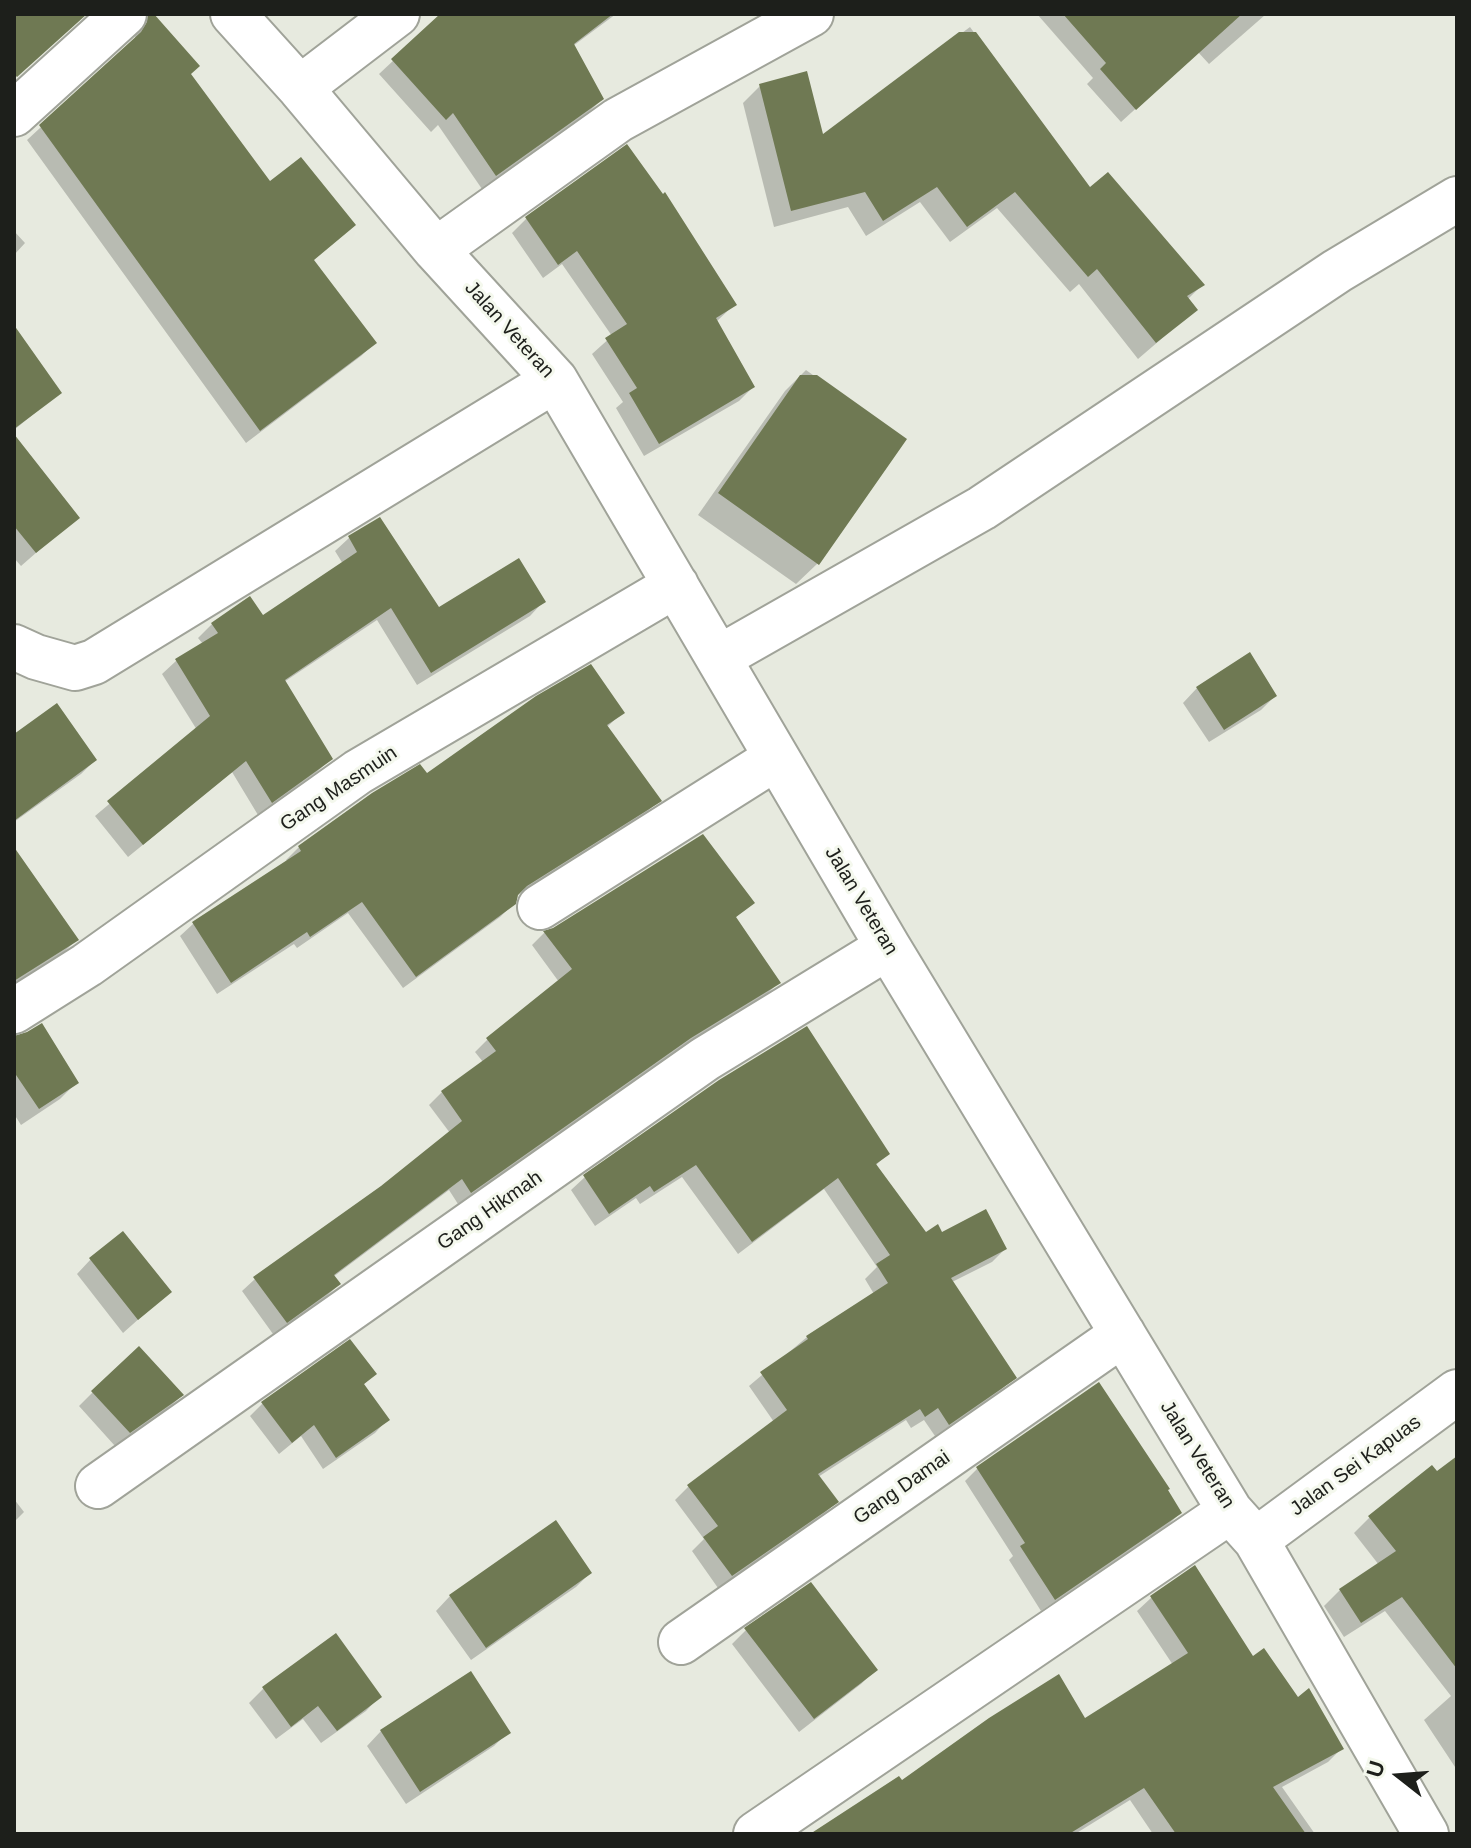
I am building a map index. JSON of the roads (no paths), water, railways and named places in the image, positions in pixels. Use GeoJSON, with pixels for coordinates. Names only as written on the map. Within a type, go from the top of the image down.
{"type":"FeatureCollection","features":[{"type":"Feature","properties":{"kind":"street"},"geometry":{"type":"LineString","coordinates":[[14,114],[124,14]]}},
{"type":"Feature","properties":{"kind":"street","name":"Jalan Veteran"},"geometry":{"type":"LineString","coordinates":[[233,14],[300,88],[436,250],[555,380],[888,947],[1428,1834]]}},
{"type":"Feature","properties":{"kind":"street"},"geometry":{"type":"LineString","coordinates":[[300,88],[397,14]]}},
{"type":"Feature","properties":{"kind":"street"},"geometry":{"type":"LineString","coordinates":[[436,250],[618,120],[811,14]]}},
{"type":"Feature","properties":{"kind":"street"},"geometry":{"type":"LineString","coordinates":[[720,657],[982,508],[1337,271],[1457,199]]}},
{"type":"Feature","properties":{"kind":"street"},"geometry":{"type":"LineString","coordinates":[[14,647],[75,668],[94,662],[555,380]]}},
{"type":"Feature","properties":{"kind":"street","name":"Gang Masmuin"},"geometry":{"type":"LineString","coordinates":[[14,1011],[87,965],[358,772],[676,585]]}},
{"type":"Feature","properties":{"kind":"street"},"geometry":{"type":"LineString","coordinates":[[540,907],[776,758]]}},
{"type":"Feature","properties":{"kind":"street","name":"Gang Hikmah"},"geometry":{"type":"LineString","coordinates":[[98,1486],[705,1059],[888,947]]}},
{"type":"Feature","properties":{"kind":"street","name":"Gang Damai"},"geometry":{"type":"LineString","coordinates":[[681,1642],[1123,1334]]}},
{"type":"Feature","properties":{"kind":"street","name":"Jalan Sei Kapuas"},"geometry":{"type":"LineString","coordinates":[[756,1834],[1457,1392]]}},
{"type":"Feature","properties":{"kind":"street"},"geometry":{"type":"LineString","coordinates":[[1428,1834],[1457,1815]]}}]}
